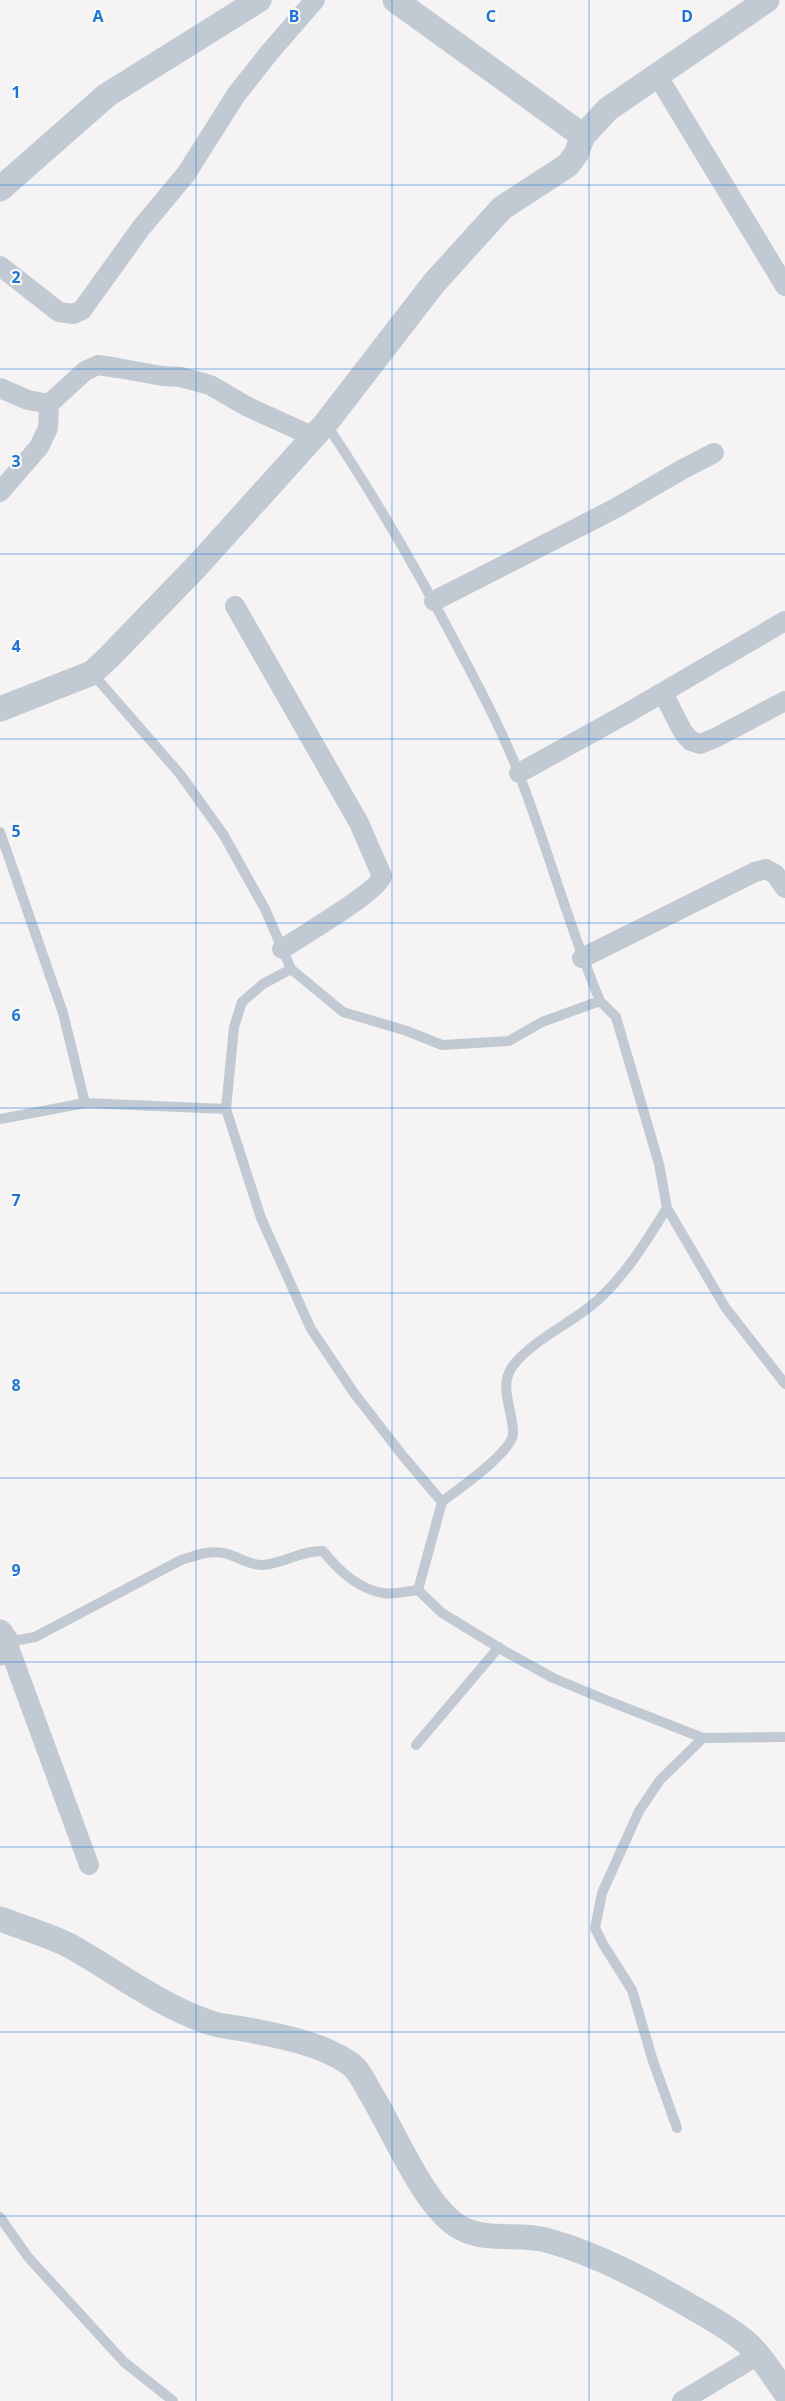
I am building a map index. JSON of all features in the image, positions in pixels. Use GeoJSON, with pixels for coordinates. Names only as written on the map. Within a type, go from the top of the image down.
{"type":"FeatureCollection","features":[{"type":"Feature","properties":{"kind":"street"},"geometry":{"type":"LineString","coordinates":[[0,189],[107,95],[259,0]]}},
{"type":"Feature","properties":{"kind":"street"},"geometry":{"type":"LineString","coordinates":[[0,266],[59,312],[73,314],[82,310],[141,228],[186,174],[236,96],[269,53],[315,0]]}},
{"type":"Feature","properties":{"kind":"street"},"geometry":{"type":"LineString","coordinates":[[395,0],[583,136]]}},
{"type":"Feature","properties":{"kind":"street"},"geometry":{"type":"LineString","coordinates":[[0,709],[92,673],[198,565],[319,429],[434,283],[502,208],[568,165],[576,154],[583,136],[608,109],[767,0]]}},
{"type":"Feature","properties":{"kind":"street"},"geometry":{"type":"LineString","coordinates":[[657,75],[785,286]]}},
{"type":"Feature","properties":{"kind":"street"},"geometry":{"type":"LineString","coordinates":[[0,492],[38,447],[48,428],[49,404],[85,371],[98,365],[162,376],[181,377],[210,385],[248,407],[319,429]]}},
{"type":"Feature","properties":{"kind":"street"},"geometry":{"type":"LineString","coordinates":[[0,388],[28,400],[49,404]]}},
{"type":"Feature","properties":{"kind":"street"},"geometry":{"type":"LineString","coordinates":[[434,602],[616,508],[683,469],[714,454]]}},
{"type":"Feature","properties":{"kind":"street"},"geometry":{"type":"LineString","coordinates":[[235,606],[358,822],[382,876],[379,884],[364,896],[282,949]]}},
{"type":"Feature","properties":{"kind":"street"},"geometry":{"type":"LineString","coordinates":[[519,773],[785,621]]}},
{"type":"Feature","properties":{"kind":"street"},"geometry":{"type":"LineString","coordinates":[[663,692],[683,732],[691,741],[700,744],[785,701]]}},
{"type":"Feature","properties":{"kind":"street"},"geometry":{"type":"LineString","coordinates":[[582,958],[755,872],[766,869],[775,874],[785,888]]}},
{"type":"Feature","properties":{"kind":"street"},"geometry":{"type":"LineString","coordinates":[[2,1642],[88,1865]]}},
{"type":"Feature","properties":{"kind":"street"},"geometry":{"type":"LineString","coordinates":[[0,1919],[70,1946],[125,1981],[177,2009],[213,2024],[285,2038],[326,2052],[351,2064],[376,2102],[413,2170],[436,2206],[451,2222],[470,2233],[478,2235],[546,2240],[593,2257],[648,2281],[716,2320],[748,2343],[785,2392]]}},
{"type":"Feature","properties":{"kind":"street"},"geometry":{"type":"LineString","coordinates":[[682,2401],[758,2355]]}},
{"type":"Feature","properties":{"kind":"lane"},"geometry":{"type":"LineString","coordinates":[[319,429],[371,491],[434,602],[484,697],[519,773],[582,958],[600,1001],[616,1017],[659,1164],[667,1208],[725,1307],[785,1384]]}},
{"type":"Feature","properties":{"kind":"lane"},"geometry":{"type":"LineString","coordinates":[[92,673],[180,774],[223,834],[265,909],[291,969],[343,1012],[407,1031],[442,1045],[509,1040],[542,1022],[600,1001]]}},
{"type":"Feature","properties":{"kind":"lane"},"geometry":{"type":"LineString","coordinates":[[0,832],[63,1013],[85,1102]]}},
{"type":"Feature","properties":{"kind":"lane"},"geometry":{"type":"LineString","coordinates":[[291,969],[263,984],[242,1002],[234,1027],[226,1109],[260,1218],[311,1329],[354,1393],[442,1502]]}},
{"type":"Feature","properties":{"kind":"lane"},"geometry":{"type":"LineString","coordinates":[[0,1119],[85,1102],[226,1109]]}},
{"type":"Feature","properties":{"kind":"lane"},"geometry":{"type":"LineString","coordinates":[[418,1590],[442,1502],[498,1457],[508,1446],[513,1435],[506,1387],[511,1368],[541,1342],[598,1300],[636,1257],[667,1208]]}},
{"type":"Feature","properties":{"kind":"lane"},"geometry":{"type":"LineString","coordinates":[[2,1642],[35,1637],[181,1560],[206,1553],[222,1552],[261,1565],[292,1558],[313,1550],[323,1551],[349,1578],[366,1587],[383,1593],[418,1590],[442,1613],[553,1678],[703,1738],[785,1737]]}},
{"type":"Feature","properties":{"kind":"lane"},"geometry":{"type":"LineString","coordinates":[[416,1745],[499,1647]]}},
{"type":"Feature","properties":{"kind":"lane"},"geometry":{"type":"LineString","coordinates":[[677,2128],[653,2062],[632,1990],[595,1928],[602,1893],[639,1810],[660,1780],[703,1738]]}},
{"type":"Feature","properties":{"kind":"lane"},"geometry":{"type":"LineString","coordinates":[[0,2217],[28,2257],[124,2362],[173,2401]]}}]}
